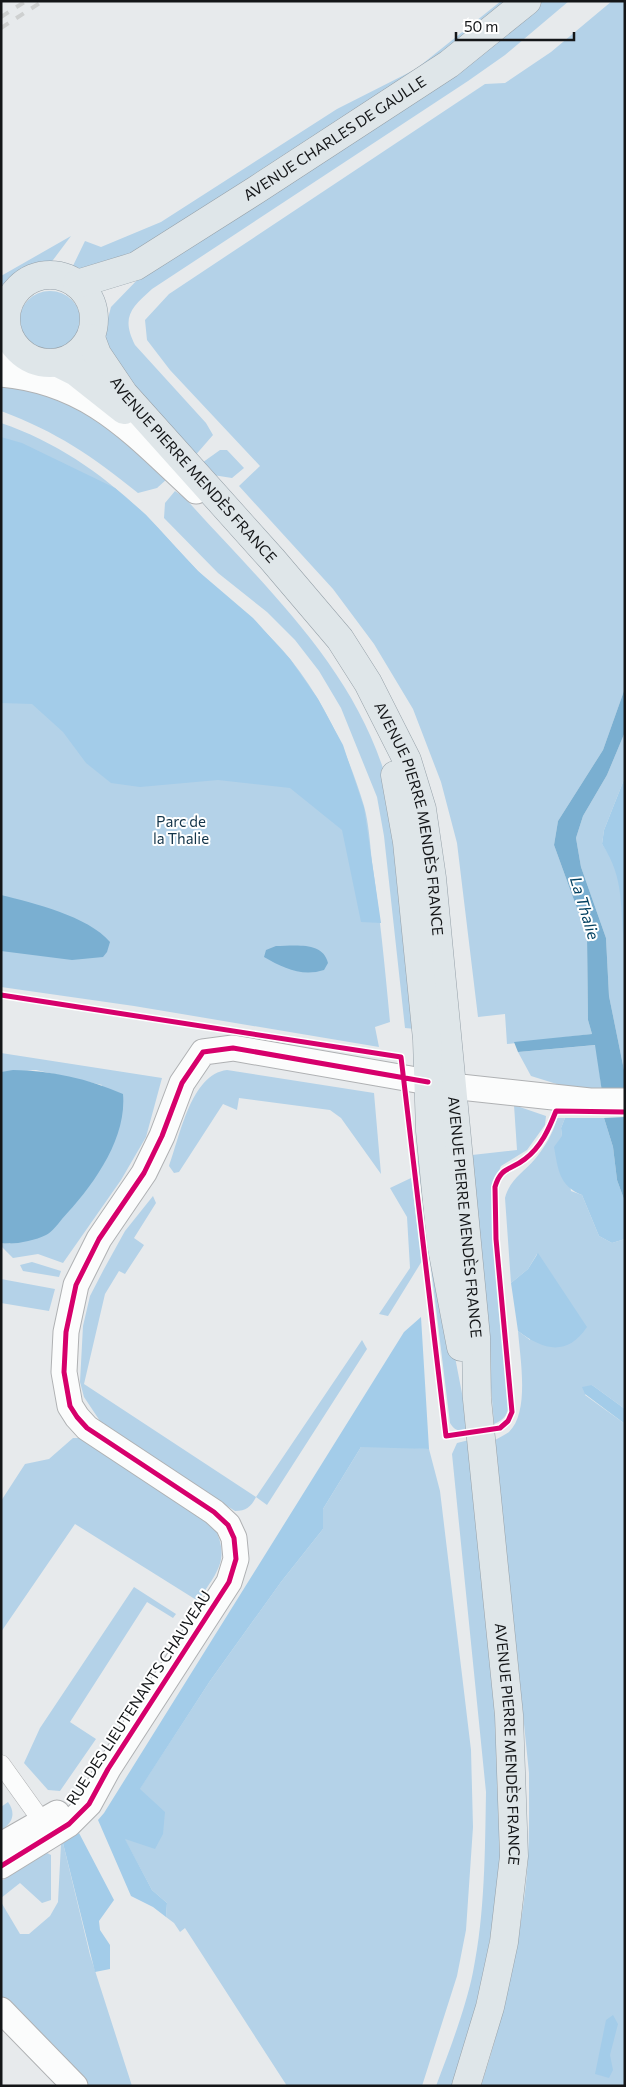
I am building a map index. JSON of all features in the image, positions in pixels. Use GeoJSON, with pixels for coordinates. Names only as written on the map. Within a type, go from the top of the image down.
{"type":"FeatureCollection","features":[{"type":"Feature","properties":{"kind":"main road","name":"AVENUE CHARLES DE GAULLE"},"geometry":{"type":"LineString","coordinates":[[77,284],[136,266],[449,64],[527,1]]}},
{"type":"Feature","properties":{"kind":"main road","name":"AVENUE CHARLES DE GAULLE"},"geometry":{"type":"LineString","coordinates":[[92,325],[136,266]]}},
{"type":"Feature","properties":{"kind":"main road","name":"AVENUE PIERRE MENDÈS FRANCE"},"geometry":{"type":"LineString","coordinates":[[439,1084],[450,1049],[422,809],[407,760],[368,683],[340,639],[272,559],[124,394],[97,354],[88,297],[77,284],[57,275],[43,275],[30,279],[20,286],[11,297],[6,309],[3,325],[11,340],[12,355],[46,363],[58,363],[76,372],[123,410],[196,491],[286,593],[344,665],[390,757],[399,791],[407,842],[427,1039],[439,1084],[441,1243],[460,1342],[477,1399],[509,1716],[514,1856],[500,1961],[490,2007],[466,2086]]}},
{"type":"Feature","properties":{"kind":"main road"},"geometry":{"type":"LineString","coordinates":[[58,363],[78,354],[92,325]]}},
{"type":"Feature","properties":{"kind":"street"},"geometry":{"type":"LineString","coordinates":[[1,374],[54,384],[100,407],[124,423],[196,491]]}},
{"type":"Feature","properties":{"kind":"street","name":"RUE DES LIEUTENANTS CHAUVEAU"},"geometry":{"type":"LineString","coordinates":[[1,1845],[47,1829],[82,1813],[98,1792],[108,1769],[230,1582],[236,1559],[234,1538],[221,1518],[96,1434],[77,1417],[66,1392],[64,1372],[66,1332],[76,1285],[99,1239],[144,1173],[162,1136],[182,1083],[203,1052],[233,1048],[439,1084]]}},
{"type":"Feature","properties":{"kind":"street"},"geometry":{"type":"LineString","coordinates":[[439,1084],[590,1102],[625,1101]]}},
{"type":"Feature","properties":{"kind":"street"},"geometry":{"type":"LineString","coordinates":[[1,1764],[47,1829]]}},
{"type":"Feature","properties":{"kind":"street","name":"RUE DES LIEUTENANTS CHAUVEAU"},"geometry":{"type":"LineString","coordinates":[[1,1866],[47,1829]]}},
{"type":"Feature","properties":{"kind":"street"},"geometry":{"type":"LineString","coordinates":[[1,2010],[75,2086]]}},
{"type":"Feature","properties":{"kind":"green space"},"geometry":{"type":"Polygon","coordinates":[[[501,1],[515,1],[477,32],[127,261],[81,274],[70,272],[85,241],[101,247],[161,222],[337,109],[416,69],[501,1]]]}},
{"type":"Feature","properties":{"kind":"green space"},"geometry":{"type":"Polygon","coordinates":[[[543,1],[569,1],[505,55],[152,289],[134,308],[130,314],[129,327],[135,345],[206,423],[213,435],[193,458],[187,457],[102,341],[111,307],[141,276],[481,51],[543,1]]]}},
{"type":"Feature","properties":{"kind":"green space"},"geometry":{"type":"Polygon","coordinates":[[[612,1],[625,1],[625,688],[603,750],[558,821],[554,845],[587,936],[588,1020],[592,1034],[507,1044],[505,1014],[478,1017],[457,843],[441,782],[413,709],[374,644],[333,589],[239,486],[260,466],[170,370],[147,340],[145,320],[169,294],[485,84],[505,83],[551,52],[612,1]]]}},
{"type":"Feature","properties":{"kind":"green space"},"geometry":{"type":"Polygon","coordinates":[[[71,236],[44,269],[29,273],[10,285],[1,299],[1,276],[71,236]]]}},
{"type":"Feature","properties":{"kind":"green space"},"geometry":{"type":"Polygon","coordinates":[[[44,291],[56,291],[72,300],[79,310],[81,322],[79,334],[72,344],[56,353],[44,353],[33,348],[24,339],[19,328],[19,316],[24,305],[33,296],[44,291]]]}},
{"type":"Feature","properties":{"kind":"green space"},"geometry":{"type":"Polygon","coordinates":[[[1,381],[86,407],[167,479],[157,488],[138,493],[89,456],[57,436],[1,411],[1,381]]]}},
{"type":"Feature","properties":{"kind":"green space","name":"Parc de la Thalie"},"geometry":{"type":"Polygon","coordinates":[[[1,423],[60,450],[95,473],[129,499],[209,582],[280,647],[303,676],[325,711],[351,767],[367,820],[390,1022],[375,1027],[379,1047],[134,1006],[1,987],[1,423]]]}},
{"type":"Feature","properties":{"kind":"green space"},"geometry":{"type":"Polygon","coordinates":[[[220,450],[227,450],[244,468],[232,478],[213,475],[199,465],[220,450]]]}},
{"type":"Feature","properties":{"kind":"green space"},"geometry":{"type":"Polygon","coordinates":[[[175,491],[185,498],[302,628],[328,662],[351,699],[371,737],[386,778],[390,797],[395,857],[416,1029],[405,1028],[384,836],[377,797],[341,708],[319,671],[295,640],[267,612],[218,573],[164,518],[165,503],[175,491]]]}},
{"type":"Feature","properties":{"kind":"green space"},"geometry":{"type":"Polygon","coordinates":[[[625,732],[625,777],[604,830],[602,844],[613,860],[620,884],[625,950],[625,1075],[609,996],[606,938],[581,867],[576,838],[583,816],[607,775],[625,732]]]}},
{"type":"Feature","properties":{"kind":"green space"},"geometry":{"type":"Polygon","coordinates":[[[596,1045],[602,1092],[560,1085],[531,1076],[518,1052],[596,1045]]]}},
{"type":"Feature","properties":{"kind":"green space"},"geometry":{"type":"Polygon","coordinates":[[[1,1053],[162,1078],[146,1137],[121,1180],[63,1263],[38,1254],[13,1258],[1,1246],[1,1243],[10,1244],[102,1085],[36,1070],[1,1072],[1,1053]]]}},
{"type":"Feature","properties":{"kind":"green space"},"geometry":{"type":"Polygon","coordinates":[[[227,1070],[374,1093],[381,1174],[341,1118],[330,1110],[239,1098],[237,1110],[223,1104],[179,1172],[174,1173],[169,1166],[183,1123],[196,1094],[204,1082],[215,1074],[227,1070]]]}},
{"type":"Feature","properties":{"kind":"green space"},"geometry":{"type":"Polygon","coordinates":[[[514,1105],[546,1116],[545,1125],[527,1150],[501,1166],[492,1188],[493,1238],[509,1402],[505,1416],[494,1424],[472,1155],[517,1150],[514,1105]]]}},
{"type":"Feature","properties":{"kind":"green space"},"geometry":{"type":"Polygon","coordinates":[[[557,1118],[565,1118],[561,1128],[571,1191],[582,1195],[599,1236],[612,1243],[625,1239],[625,1409],[592,1385],[585,1395],[625,1424],[625,2086],[481,2086],[496,2038],[518,1941],[527,1877],[529,1832],[529,1773],[495,1440],[509,1432],[520,1412],[522,1370],[518,1331],[530,1340],[537,1254],[528,1269],[511,1283],[505,1198],[510,1186],[545,1145],[554,1129],[557,1118]]]}},
{"type":"Feature","properties":{"kind":"green space"},"geometry":{"type":"Polygon","coordinates":[[[425,1160],[433,1243],[465,1409],[467,1428],[462,1430],[455,1429],[450,1423],[418,1161],[425,1160]]]}},
{"type":"Feature","properties":{"kind":"green space"},"geometry":{"type":"Polygon","coordinates":[[[411,1178],[422,1261],[388,1316],[379,1314],[410,1268],[407,1217],[390,1188],[411,1178]]]}},
{"type":"Feature","properties":{"kind":"green space"},"geometry":{"type":"Polygon","coordinates":[[[153,1196],[156,1203],[134,1238],[144,1245],[125,1274],[119,1271],[105,1294],[84,1384],[256,1497],[250,1506],[242,1510],[235,1511],[120,1437],[102,1424],[84,1397],[80,1382],[83,1326],[90,1296],[125,1231],[153,1196]]]}},
{"type":"Feature","properties":{"kind":"green space"},"geometry":{"type":"Polygon","coordinates":[[[32,1262],[61,1271],[59,1277],[23,1271],[20,1265],[32,1262]]]}},
{"type":"Feature","properties":{"kind":"green space"},"geometry":{"type":"Polygon","coordinates":[[[1,1279],[55,1289],[49,1311],[1,1303],[1,1279]]]}},
{"type":"Feature","properties":{"kind":"green space"},"geometry":{"type":"Polygon","coordinates":[[[362,1340],[367,1349],[267,1505],[256,1497],[362,1340]]]}},
{"type":"Feature","properties":{"kind":"green space"},"geometry":{"type":"Polygon","coordinates":[[[73,1438],[80,1438],[213,1524],[221,1547],[220,1564],[198,1601],[75,1524],[1,1632],[1,1501],[25,1464],[49,1459],[73,1438]]]}},
{"type":"Feature","properties":{"kind":"green space"},"geometry":{"type":"Polygon","coordinates":[[[469,1440],[498,1720],[502,1867],[482,1987],[453,2086],[436,2086],[457,2029],[470,1986],[480,1928],[484,1882],[486,1792],[452,1454],[457,1443],[469,1440]]]}},
{"type":"Feature","properties":{"kind":"green space"},"geometry":{"type":"Polygon","coordinates":[[[386,1446],[429,1449],[440,1491],[471,1750],[473,1827],[466,1930],[457,1976],[422,2086],[287,2086],[185,1928],[180,1932],[174,1923],[166,1917],[167,1903],[152,1890],[124,1838],[155,1848],[139,1790],[210,1681],[281,1582],[323,1529],[323,1509],[361,1447],[386,1446]]]}},
{"type":"Feature","properties":{"kind":"green space"},"geometry":{"type":"Polygon","coordinates":[[[134,1587],[176,1614],[173,1618],[147,1602],[70,1722],[96,1739],[60,1791],[48,1790],[24,1763],[40,1728],[134,1587]]]}},
{"type":"Feature","properties":{"kind":"green space"},"geometry":{"type":"Polygon","coordinates":[[[8,1802],[12,1810],[12,1818],[1,1830],[1,1807],[8,1802]]]}},
{"type":"Feature","properties":{"kind":"green space"},"geometry":{"type":"Polygon","coordinates":[[[63,1843],[90,1955],[132,2086],[88,2086],[1,1997],[1,1902],[20,1934],[29,1934],[50,1916],[58,1902],[61,1844],[63,1843]]]}},
{"type":"Feature","properties":{"kind":"green space"},"geometry":{"type":"Polygon","coordinates":[[[47,1853],[51,1855],[51,1900],[42,1903],[20,1883],[1,1898],[1,1881],[47,1853]]]}},
{"type":"Feature","properties":{"kind":"shaded area"},"geometry":{"type":"Polygon","coordinates":[[[1,437],[22,443],[115,488],[146,515],[198,571],[253,618],[290,659],[318,699],[343,745],[364,808],[381,923],[361,922],[342,830],[290,788],[218,780],[140,787],[111,783],[86,763],[63,732],[32,704],[1,703],[1,437]]]}},
{"type":"Feature","properties":{"kind":"shaded area"},"geometry":{"type":"Polygon","coordinates":[[[625,777],[625,950],[618,883],[610,857],[602,844],[604,830],[625,777]]]}},
{"type":"Feature","properties":{"kind":"shaded area"},"geometry":{"type":"Polygon","coordinates":[[[565,1118],[604,1118],[613,1147],[617,1180],[625,1202],[625,1239],[612,1243],[599,1236],[582,1195],[568,1187],[561,1176],[554,1147],[562,1136],[561,1128],[565,1118]]]}},
{"type":"Feature","properties":{"kind":"shaded area"},"geometry":{"type":"Polygon","coordinates":[[[538,1253],[587,1327],[579,1337],[563,1346],[554,1347],[537,1343],[518,1331],[511,1283],[528,1269],[538,1253]]]}},
{"type":"Feature","properties":{"kind":"shaded area"},"geometry":{"type":"Polygon","coordinates":[[[421,1317],[429,1449],[361,1447],[323,1509],[323,1529],[281,1582],[210,1681],[140,1789],[165,1812],[163,1834],[155,1849],[125,1839],[152,1890],[167,1903],[166,1917],[153,1907],[131,1896],[98,1820],[404,1332],[421,1317]]]}},
{"type":"Feature","properties":{"kind":"shaded area"},"geometry":{"type":"Polygon","coordinates":[[[592,1385],[625,1409],[625,1424],[585,1394],[582,1387],[592,1385]]]}},
{"type":"Feature","properties":{"kind":"shaded area"},"geometry":{"type":"Polygon","coordinates":[[[79,1833],[114,1900],[99,1921],[100,1930],[110,1945],[110,1969],[95,1972],[63,1843],[79,1833]]]}},
{"type":"Feature","properties":{"kind":"shaded area"},"geometry":{"type":"Polygon","coordinates":[[[613,2015],[618,2024],[610,2055],[613,2070],[609,2078],[595,2074],[606,2020],[613,2015]]]}},
{"type":"Feature","properties":{"kind":"water","name":"La Thalie"},"geometry":{"type":"Polygon","coordinates":[[[625,688],[625,732],[607,775],[583,816],[576,838],[581,867],[606,938],[609,996],[625,1075],[625,1091],[602,1092],[595,1045],[518,1052],[514,1042],[592,1034],[588,1020],[587,936],[554,845],[558,821],[603,750],[625,688]]]}},
{"type":"Feature","properties":{"kind":"water"},"geometry":{"type":"Polygon","coordinates":[[[1,895],[59,912],[88,925],[110,942],[107,952],[103,957],[72,960],[1,951],[1,895]]]}},
{"type":"Feature","properties":{"kind":"water"},"geometry":{"type":"Polygon","coordinates":[[[276,946],[307,946],[314,948],[325,956],[328,963],[324,970],[316,972],[293,970],[278,965],[264,957],[266,950],[276,946]]]}},
{"type":"Feature","properties":{"kind":"water"},"geometry":{"type":"Polygon","coordinates":[[[13,1070],[55,1074],[83,1080],[110,1089],[123,1094],[123,1111],[113,1145],[96,1178],[57,1225],[48,1234],[36,1239],[24,1242],[1,1243],[1,1072],[13,1070]]]}},
{"type":"Feature","properties":{"kind":"water"},"geometry":{"type":"Polygon","coordinates":[[[625,1117],[625,1202],[617,1180],[613,1147],[604,1118],[625,1117]]]}},
{"type":"Feature","properties":{"kind":"railway"},"geometry":{"type":"LineString","coordinates":[[1,17],[26,1]]}},
{"type":"Feature","properties":{"kind":"railway"},"geometry":{"type":"LineString","coordinates":[[1,28],[43,1]]}},
{"type":"Feature","properties":{"kind":"cycle path"},"geometry":{"type":"LineString","coordinates":[[1,995],[401,1057],[446,1436],[500,1428],[508,1421],[512,1412],[496,1239],[495,1187],[497,1180],[503,1172],[520,1163],[536,1149],[556,1111],[625,1112]]}},
{"type":"Feature","properties":{"kind":"cycle path"},"geometry":{"type":"LineString","coordinates":[[1,1866],[69,1824],[89,1804],[108,1769],[229,1582],[236,1559],[234,1538],[228,1525],[214,1512],[87,1428],[70,1406],[64,1372],[66,1332],[76,1285],[99,1239],[144,1173],[162,1136],[182,1083],[203,1052],[233,1048],[428,1082]]}}]}
